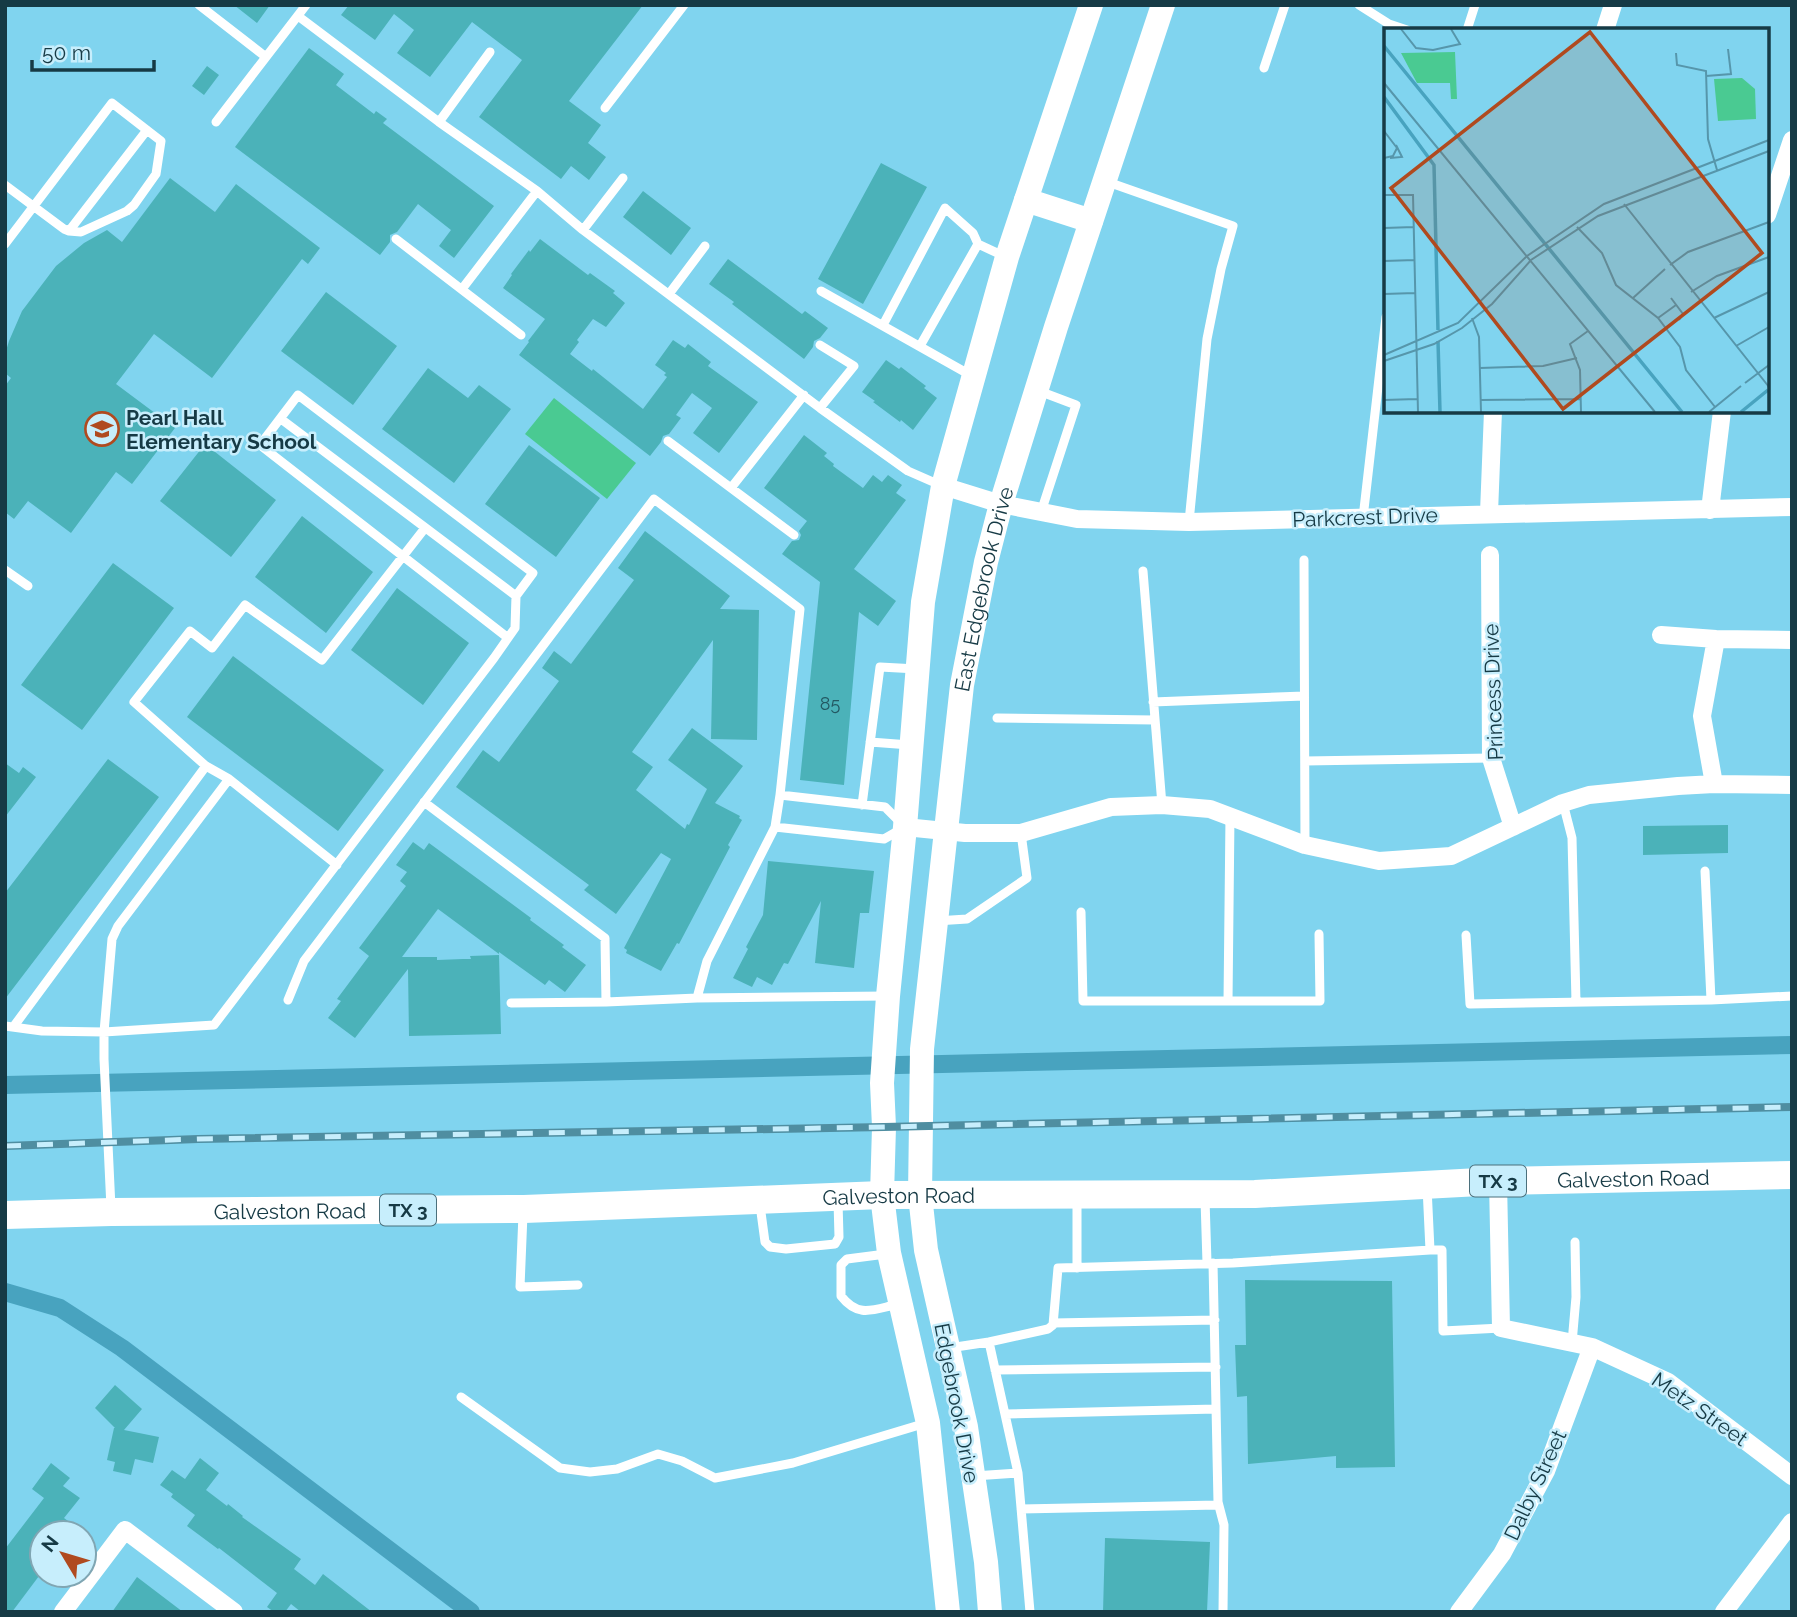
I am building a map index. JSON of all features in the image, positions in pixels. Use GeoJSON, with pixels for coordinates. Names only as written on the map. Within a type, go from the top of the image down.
{"type":"FeatureCollection","features":[{"type":"Feature","properties":{"kind":"main road"},"geometry":{"type":"LineString","coordinates":[[883,1195],[882,1083],[888,996],[923,602],[943,486],[1007,257],[1091,5]]}},
{"type":"Feature","properties":{"kind":"main road","name":"East Edgebrook Drive"},"geometry":{"type":"LineString","coordinates":[[920,1195],[922,1049],[962,685],[986,562],[1001,503],[1090,221],[1163,5]]}},
{"type":"Feature","properties":{"kind":"main road"},"geometry":{"type":"LineString","coordinates":[[1026,200],[1090,221]]}},
{"type":"Feature","properties":{"kind":"main road","name":"Galveston Road"},"geometry":{"type":"LineString","coordinates":[[5,1215],[524,1209],[883,1195],[1255,1194],[1498,1181],[1792,1175]]}},
{"type":"Feature","properties":{"kind":"main road","name":"Edgebrook Drive"},"geometry":{"type":"LineString","coordinates":[[883,1195],[889,1253],[928,1423],[948,1612]]}},
{"type":"Feature","properties":{"kind":"main road","name":"Edgebrook Drive"},"geometry":{"type":"LineString","coordinates":[[920,1195],[926,1250],[966,1427],[986,1562],[990,1612]]}},
{"type":"Feature","properties":{"kind":"main road"},"geometry":{"type":"LineString","coordinates":[[934,1480],[972,1476]]}},
{"type":"Feature","properties":{"kind":"street"},"geometry":{"type":"LineString","coordinates":[[1606,28],[1613,5]]}},
{"type":"Feature","properties":{"kind":"street"},"geometry":{"type":"LineString","coordinates":[[1769,209],[1792,140]]}},
{"type":"Feature","properties":{"kind":"street"},"geometry":{"type":"LineString","coordinates":[[1489,513],[1493,413]]}},
{"type":"Feature","properties":{"kind":"street"},"geometry":{"type":"LineString","coordinates":[[1710,510],[1722,413]]}},
{"type":"Feature","properties":{"kind":"street","name":"Parkcrest Drive"},"geometry":{"type":"LineString","coordinates":[[943,486],[1001,503],[1077,519],[1189,522],[1792,507]]}},
{"type":"Feature","properties":{"kind":"street","name":"Princess Drive"},"geometry":{"type":"LineString","coordinates":[[1490,555],[1491,758],[1513,827]]}},
{"type":"Feature","properties":{"kind":"street"},"geometry":{"type":"LineString","coordinates":[[1661,635],[1792,640]]}},
{"type":"Feature","properties":{"kind":"street"},"geometry":{"type":"LineString","coordinates":[[1714,784],[1702,716],[1716,639]]}},
{"type":"Feature","properties":{"kind":"street"},"geometry":{"type":"LineString","coordinates":[[905,827],[965,833],[1021,833],[1111,807],[1162,805],[1210,810],[1305,845],[1378,861],[1451,856],[1563,803],[1589,795],[1714,784],[1792,785]]}},
{"type":"Feature","properties":{"kind":"street"},"geometry":{"type":"LineString","coordinates":[[1498,1181],[1501,1328]]}},
{"type":"Feature","properties":{"kind":"street","name":"Metz Street"},"geometry":{"type":"LineString","coordinates":[[1501,1328],[1592,1347],[1668,1382],[1792,1476]]}},
{"type":"Feature","properties":{"kind":"street","name":"Dalby Street"},"geometry":{"type":"LineString","coordinates":[[1459,1612],[1502,1554],[1546,1471],[1592,1347]]}},
{"type":"Feature","properties":{"kind":"street"},"geometry":{"type":"LineString","coordinates":[[1724,1612],[1792,1522]]}},
{"type":"Feature","properties":{"kind":"street"},"geometry":{"type":"LineString","coordinates":[[63,1612],[125,1530],[234,1612]]}},
{"type":"Feature","properties":{"kind":"lane"},"geometry":{"type":"LineString","coordinates":[[200,5],[266,57]]}},
{"type":"Feature","properties":{"kind":"lane"},"geometry":{"type":"LineString","coordinates":[[216,122],[306,5]]}},
{"type":"Feature","properties":{"kind":"lane"},"geometry":{"type":"LineString","coordinates":[[605,108],[684,5]]}},
{"type":"Feature","properties":{"kind":"lane"},"geometry":{"type":"LineString","coordinates":[[1264,68],[1285,5]]}},
{"type":"Feature","properties":{"kind":"lane"},"geometry":{"type":"LineString","coordinates":[[1359,5],[1389,24],[1401,28]]}},
{"type":"Feature","properties":{"kind":"lane"},"geometry":{"type":"LineString","coordinates":[[1468,28],[1475,5]]}},
{"type":"Feature","properties":{"kind":"lane"},"geometry":{"type":"LineString","coordinates":[[298,16],[439,122],[537,191],[583,230],[820,408],[908,471],[943,486]]}},
{"type":"Feature","properties":{"kind":"lane"},"geometry":{"type":"LineString","coordinates":[[439,122],[490,52]]}},
{"type":"Feature","properties":{"kind":"lane"},"geometry":{"type":"LineString","coordinates":[[5,185],[34,206],[69,231],[81,232],[127,211],[134,205],[156,174],[160,141],[112,103],[34,206],[5,244]]}},
{"type":"Feature","properties":{"kind":"lane"},"geometry":{"type":"LineString","coordinates":[[69,231],[147,130]]}},
{"type":"Feature","properties":{"kind":"lane"},"geometry":{"type":"LineString","coordinates":[[583,230],[623,178]]}},
{"type":"Feature","properties":{"kind":"lane"},"geometry":{"type":"LineString","coordinates":[[1104,181],[1233,226],[1207,339],[1189,522]]}},
{"type":"Feature","properties":{"kind":"lane"},"geometry":{"type":"LineString","coordinates":[[462,289],[537,191]]}},
{"type":"Feature","properties":{"kind":"lane"},"geometry":{"type":"LineString","coordinates":[[883,325],[945,208],[973,233],[978,244],[1007,257]]}},
{"type":"Feature","properties":{"kind":"lane"},"geometry":{"type":"LineString","coordinates":[[396,239],[521,335]]}},
{"type":"Feature","properties":{"kind":"lane"},"geometry":{"type":"LineString","coordinates":[[920,346],[978,244]]}},
{"type":"Feature","properties":{"kind":"lane"},"geometry":{"type":"LineString","coordinates":[[669,294],[705,246]]}},
{"type":"Feature","properties":{"kind":"lane"},"geometry":{"type":"LineString","coordinates":[[821,291],[973,377]]}},
{"type":"Feature","properties":{"kind":"lane"},"geometry":{"type":"LineString","coordinates":[[1363,518],[1384,334]]}},
{"type":"Feature","properties":{"kind":"lane"},"geometry":{"type":"LineString","coordinates":[[820,345],[854,366],[820,408]]}},
{"type":"Feature","properties":{"kind":"lane"},"geometry":{"type":"LineString","coordinates":[[1037,390],[1076,405],[1041,512]]}},
{"type":"Feature","properties":{"kind":"lane"},"geometry":{"type":"LineString","coordinates":[[206,766],[10,1026],[42,1031],[104,1032],[214,1025],[337,865],[508,638],[515,628],[516,596],[533,573],[298,395],[260,445],[508,638]]}},
{"type":"Feature","properties":{"kind":"lane"},"geometry":{"type":"LineString","coordinates":[[731,488],[804,395]]}},
{"type":"Feature","properties":{"kind":"lane"},"geometry":{"type":"LineString","coordinates":[[281,419],[516,596]]}},
{"type":"Feature","properties":{"kind":"lane"},"geometry":{"type":"LineString","coordinates":[[668,441],[793,535]]}},
{"type":"Feature","properties":{"kind":"lane"},"geometry":{"type":"LineString","coordinates":[[288,1000],[304,961],[654,499],[800,609],[775,827],[707,961],[697,998]]}},
{"type":"Feature","properties":{"kind":"lane"},"geometry":{"type":"LineString","coordinates":[[337,865],[229,779],[206,766],[134,702],[190,631],[212,648],[245,606],[322,660],[425,528]]}},
{"type":"Feature","properties":{"kind":"lane"},"geometry":{"type":"LineString","coordinates":[[1304,559],[1305,845]]}},
{"type":"Feature","properties":{"kind":"lane"},"geometry":{"type":"LineString","coordinates":[[5,570],[28,586]]}},
{"type":"Feature","properties":{"kind":"lane"},"geometry":{"type":"LineString","coordinates":[[1143,571],[1162,805]]}},
{"type":"Feature","properties":{"kind":"lane"},"geometry":{"type":"LineString","coordinates":[[862,805],[880,667],[918,669]]}},
{"type":"Feature","properties":{"kind":"lane"},"geometry":{"type":"LineString","coordinates":[[1153,702],[1304,696]]}},
{"type":"Feature","properties":{"kind":"lane"},"geometry":{"type":"LineString","coordinates":[[997,718],[1155,720]]}},
{"type":"Feature","properties":{"kind":"lane"},"geometry":{"type":"LineString","coordinates":[[870,742],[911,745]]}},
{"type":"Feature","properties":{"kind":"lane"},"geometry":{"type":"LineString","coordinates":[[1304,761],[1491,758]]}},
{"type":"Feature","properties":{"kind":"lane"},"geometry":{"type":"LineString","coordinates":[[111,1212],[104,1032],[112,939],[118,926],[229,779]]}},
{"type":"Feature","properties":{"kind":"lane"},"geometry":{"type":"LineString","coordinates":[[775,827],[884,839],[905,827],[885,807],[780,795]]}},
{"type":"Feature","properties":{"kind":"lane"},"geometry":{"type":"LineString","coordinates":[[424,802],[605,939],[606,1002]]}},
{"type":"Feature","properties":{"kind":"lane"},"geometry":{"type":"LineString","coordinates":[[1563,803],[1572,838],[1576,1002]]}},
{"type":"Feature","properties":{"kind":"lane"},"geometry":{"type":"LineString","coordinates":[[1228,1000],[1230,816]]}},
{"type":"Feature","properties":{"kind":"lane"},"geometry":{"type":"LineString","coordinates":[[936,921],[967,919],[1027,878],[1021,833]]}},
{"type":"Feature","properties":{"kind":"lane"},"geometry":{"type":"LineString","coordinates":[[1705,871],[1711,1000]]}},
{"type":"Feature","properties":{"kind":"lane"},"geometry":{"type":"LineString","coordinates":[[1081,912],[1083,1001],[1320,1001],[1319,934]]}},
{"type":"Feature","properties":{"kind":"lane"},"geometry":{"type":"LineString","coordinates":[[1466,935],[1470,1004],[1792,996]]}},
{"type":"Feature","properties":{"kind":"lane"},"geometry":{"type":"LineString","coordinates":[[511,1003],[888,996]]}},
{"type":"Feature","properties":{"kind":"lane"},"geometry":{"type":"LineString","coordinates":[[1427,1184],[1430,1250]]}},
{"type":"Feature","properties":{"kind":"lane"},"geometry":{"type":"LineString","coordinates":[[1205,1194],[1215,1320],[1218,1505],[1224,1525],[1223,1612]]}},
{"type":"Feature","properties":{"kind":"lane"},"geometry":{"type":"LineString","coordinates":[[1077,1195],[1077,1268]]}},
{"type":"Feature","properties":{"kind":"lane"},"geometry":{"type":"LineString","coordinates":[[835,1244],[839,1237],[837,1197]]}},
{"type":"Feature","properties":{"kind":"lane"},"geometry":{"type":"LineString","coordinates":[[759,1200],[765,1241],[770,1247],[786,1249],[835,1244]]}},
{"type":"Feature","properties":{"kind":"lane"},"geometry":{"type":"LineString","coordinates":[[524,1209],[520,1287],[578,1285]]}},
{"type":"Feature","properties":{"kind":"lane"},"geometry":{"type":"LineString","coordinates":[[1573,1343],[1575,1242]]}},
{"type":"Feature","properties":{"kind":"lane"},"geometry":{"type":"LineString","coordinates":[[835,1244],[847,1259]]}},
{"type":"Feature","properties":{"kind":"lane"},"geometry":{"type":"LineString","coordinates":[[948,1349],[1048,1329],[1053,1323],[1058,1268],[1210,1263],[1430,1250],[1443,1250],[1443,1331],[1501,1328]]}},
{"type":"Feature","properties":{"kind":"lane"},"geometry":{"type":"LineString","coordinates":[[889,1253],[847,1259],[841,1265],[841,1296],[852,1308],[862,1312],[901,1303]]}},
{"type":"Feature","properties":{"kind":"lane"},"geometry":{"type":"LineString","coordinates":[[1053,1323],[1215,1320]]}},
{"type":"Feature","properties":{"kind":"lane"},"geometry":{"type":"LineString","coordinates":[[989,1342],[1018,1473],[1030,1612]]}},
{"type":"Feature","properties":{"kind":"lane"},"geometry":{"type":"LineString","coordinates":[[995,1370],[1216,1367]]}},
{"type":"Feature","properties":{"kind":"lane"},"geometry":{"type":"LineString","coordinates":[[461,1397],[560,1468],[590,1472],[617,1469],[658,1454],[682,1461],[715,1478],[793,1463],[928,1423]]}},
{"type":"Feature","properties":{"kind":"lane"},"geometry":{"type":"LineString","coordinates":[[1005,1414],[1216,1409]]}},
{"type":"Feature","properties":{"kind":"lane"},"geometry":{"type":"LineString","coordinates":[[972,1476],[1018,1473]]}},
{"type":"Feature","properties":{"kind":"lane"},"geometry":{"type":"LineString","coordinates":[[1021,1509],[1218,1505]]}},
{"type":"Feature","properties":{"kind":"green space"},"geometry":{"type":"Polygon","coordinates":[[[554,398],[636,463],[607,499],[525,434],[554,398]]]}},
{"type":"Feature","properties":{"kind":"building"},"geometry":{"type":"Polygon","coordinates":[[[234,5],[270,5],[257,23],[234,5]]]}},
{"type":"Feature","properties":{"kind":"building"},"geometry":{"type":"Polygon","coordinates":[[[349,5],[643,5],[569,101],[601,125],[588,143],[606,157],[589,180],[571,166],[561,179],[479,117],[522,60],[472,22],[430,77],[397,53],[414,30],[394,14],[375,40],[341,15],[349,5]]]}},
{"type":"Feature","properties":{"kind":"building"},"geometry":{"type":"Polygon","coordinates":[[[309,48],[344,74],[336,85],[374,114],[376,111],[387,119],[383,123],[494,206],[454,258],[439,246],[451,230],[418,204],[397,232],[390,235],[390,242],[380,255],[235,147],[309,48]]]}},
{"type":"Feature","properties":{"kind":"building"},"geometry":{"type":"Polygon","coordinates":[[[207,66],[219,75],[204,95],[192,86],[207,66]]]}},
{"type":"Feature","properties":{"kind":"building"},"geometry":{"type":"Polygon","coordinates":[[[881,163],[927,187],[863,304],[818,279],[881,163]]]}},
{"type":"Feature","properties":{"kind":"building"},"geometry":{"type":"Polygon","coordinates":[[[170,178],[215,212],[236,184],[320,248],[308,264],[302,259],[212,378],[154,334],[116,384],[175,428],[132,484],[116,472],[71,533],[28,501],[14,519],[5,512],[5,386],[11,378],[5,373],[5,354],[22,311],[56,266],[84,243],[107,230],[122,242],[170,178]]]}},
{"type":"Feature","properties":{"kind":"building"},"geometry":{"type":"Polygon","coordinates":[[[643,191],[691,228],[671,255],[623,217],[643,191]]]}},
{"type":"Feature","properties":{"kind":"building"},"geometry":{"type":"Polygon","coordinates":[[[540,239],[588,275],[590,273],[615,291],[613,293],[625,303],[606,327],[593,319],[570,354],[592,371],[593,369],[643,409],[667,377],[664,375],[666,373],[655,365],[673,340],[685,348],[688,344],[711,362],[708,366],[758,402],[719,453],[693,433],[712,408],[692,393],[676,415],[681,418],[669,434],[663,436],[650,456],[519,355],[545,319],[503,288],[529,250],[530,252],[540,239]]]}},
{"type":"Feature","properties":{"kind":"building"},"geometry":{"type":"Polygon","coordinates":[[[728,259],[802,314],[805,311],[828,328],[814,341],[804,359],[709,284],[728,259]]]}},
{"type":"Feature","properties":{"kind":"building"},"geometry":{"type":"Polygon","coordinates":[[[326,292],[397,346],[353,405],[281,351],[326,292]]]}},
{"type":"Feature","properties":{"kind":"building"},"geometry":{"type":"Polygon","coordinates":[[[886,360],[899,369],[901,367],[937,398],[913,430],[862,392],[886,360]]]}},
{"type":"Feature","properties":{"kind":"building"},"geometry":{"type":"Polygon","coordinates":[[[428,368],[468,398],[479,385],[511,409],[454,483],[382,429],[428,368]]]}},
{"type":"Feature","properties":{"kind":"building"},"geometry":{"type":"Polygon","coordinates":[[[804,435],[827,453],[824,456],[833,466],[863,488],[873,475],[882,482],[888,475],[902,485],[896,493],[906,500],[854,569],[896,601],[878,626],[859,612],[844,785],[800,780],[820,582],[782,554],[792,541],[799,540],[799,531],[807,521],[764,488],[804,435]]]}},
{"type":"Feature","properties":{"kind":"building"},"geometry":{"type":"Polygon","coordinates":[[[205,444],[276,500],[231,557],[160,501],[205,444]]]}},
{"type":"Feature","properties":{"kind":"building"},"geometry":{"type":"Polygon","coordinates":[[[529,445],[600,498],[556,557],[485,504],[529,445]]]}},
{"type":"Feature","properties":{"kind":"building"},"geometry":{"type":"Polygon","coordinates":[[[302,516],[373,572],[326,633],[255,577],[302,516]]]}},
{"type":"Feature","properties":{"kind":"building"},"geometry":{"type":"Polygon","coordinates":[[[645,531],[730,596],[720,609],[759,610],[757,740],[711,739],[713,640],[632,752],[653,767],[636,790],[685,829],[707,789],[668,760],[692,728],[743,766],[715,803],[740,816],[742,820],[679,944],[677,943],[661,971],[626,953],[624,948],[671,859],[661,853],[616,914],[584,890],[589,885],[456,787],[483,750],[499,762],[559,681],[542,668],[554,651],[571,664],[634,580],[618,568],[645,531]]]}},
{"type":"Feature","properties":{"kind":"building"},"geometry":{"type":"Polygon","coordinates":[[[113,563],[174,608],[82,730],[21,685],[113,563]]]}},
{"type":"Feature","properties":{"kind":"building"},"geometry":{"type":"Polygon","coordinates":[[[397,588],[469,643],[423,705],[351,650],[397,588]]]}},
{"type":"Feature","properties":{"kind":"building"},"geometry":{"type":"Polygon","coordinates":[[[233,656],[384,770],[338,831],[187,717],[233,656]]]}},
{"type":"Feature","properties":{"kind":"building"},"geometry":{"type":"Polygon","coordinates":[[[108,759],[159,797],[5,999],[5,893],[108,759]]]}},
{"type":"Feature","properties":{"kind":"building"},"geometry":{"type":"Polygon","coordinates":[[[5,763],[19,773],[23,767],[36,777],[5,817],[5,763]]]}},
{"type":"Feature","properties":{"kind":"building"},"geometry":{"type":"Polygon","coordinates":[[[1728,825],[1728,853],[1643,855],[1643,826],[1728,825]]]}},
{"type":"Feature","properties":{"kind":"building"},"geometry":{"type":"Polygon","coordinates":[[[413,842],[424,850],[429,843],[531,918],[530,920],[586,965],[565,992],[549,980],[545,985],[438,909],[402,957],[437,957],[437,960],[499,955],[501,1034],[409,1036],[408,969],[355,1038],[328,1018],[341,1001],[337,999],[369,956],[359,948],[406,886],[400,881],[407,872],[396,865],[413,842]]]}},
{"type":"Feature","properties":{"kind":"building"},"geometry":{"type":"Polygon","coordinates":[[[768,861],[874,871],[869,913],[860,913],[854,968],[815,963],[821,901],[788,964],[784,963],[772,985],[757,977],[752,987],[733,978],[763,915],[768,861]]]}},
{"type":"Feature","properties":{"kind":"building"},"geometry":{"type":"Polygon","coordinates":[[[1245,1280],[1392,1281],[1395,1467],[1336,1468],[1336,1456],[1248,1464],[1247,1396],[1237,1397],[1235,1345],[1246,1345],[1245,1280]]]}},
{"type":"Feature","properties":{"kind":"building"},"geometry":{"type":"Polygon","coordinates":[[[115,1385],[142,1409],[124,1430],[159,1437],[153,1463],[135,1459],[131,1475],[113,1471],[115,1462],[107,1460],[115,1428],[95,1408],[115,1385]]]}},
{"type":"Feature","properties":{"kind":"building"},"geometry":{"type":"Polygon","coordinates":[[[200,1458],[219,1473],[206,1490],[301,1559],[294,1569],[315,1585],[323,1574],[372,1612],[301,1612],[291,1604],[285,1612],[274,1612],[267,1607],[277,1593],[187,1526],[195,1515],[160,1485],[172,1470],[185,1479],[200,1458]]]}},
{"type":"Feature","properties":{"kind":"building"},"geometry":{"type":"Polygon","coordinates":[[[51,1463],[70,1478],[63,1486],[80,1498],[65,1519],[28,1519],[29,1589],[12,1612],[5,1612],[5,1549],[44,1498],[32,1489],[51,1463]]]}},
{"type":"Feature","properties":{"kind":"building"},"geometry":{"type":"Polygon","coordinates":[[[1105,1538],[1210,1542],[1207,1612],[1103,1612],[1105,1538]]]}},
{"type":"Feature","properties":{"kind":"building"},"geometry":{"type":"Polygon","coordinates":[[[137,1577],[183,1612],[112,1612],[137,1577]]]}},
{"type":"Feature","properties":{"kind":"waterway"},"geometry":{"type":"LineString","coordinates":[[5,1085],[1792,1045]]}},
{"type":"Feature","properties":{"kind":"waterway"},"geometry":{"type":"LineString","coordinates":[[5,1292],[60,1308],[122,1348],[471,1612]]}},
{"type":"Feature","properties":{"kind":"railway"},"geometry":{"type":"LineString","coordinates":[[5,1146],[198,1139],[1792,1107]]}},
{"type":"Feature","properties":{"kind":"place","name":"Pearl Hall Elementary School"},"geometry":{"type":"Point","coordinates":[102,429]}}]}
